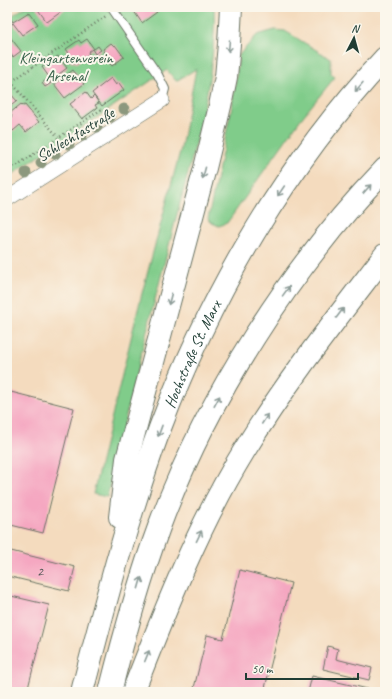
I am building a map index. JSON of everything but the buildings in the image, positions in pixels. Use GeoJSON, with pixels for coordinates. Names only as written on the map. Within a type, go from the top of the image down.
{"type":"FeatureCollection","features":[{"type":"Feature","properties":{"kind":"highway"},"geometry":{"type":"LineString","coordinates":[[113,572],[127,459],[203,176],[220,106],[226,77],[230,7]]}},
{"type":"Feature","properties":{"kind":"highway","name":"Hochstraße St. Marx"},"geometry":{"type":"LineString","coordinates":[[82,692],[113,572],[139,490],[181,378],[218,298],[260,224],[301,162],[349,99],[385,58]]}},
{"type":"Feature","properties":{"kind":"highway"},"geometry":{"type":"LineString","coordinates":[[110,692],[128,620],[144,568],[176,486],[209,418],[238,364],[289,287],[332,229],[385,169]]}},
{"type":"Feature","properties":{"kind":"highway"},"geometry":{"type":"LineString","coordinates":[[133,692],[185,565],[212,509],[244,452],[282,393],[385,255]]}},
{"type":"Feature","properties":{"kind":"street","name":"Schlechtastraße"},"geometry":{"type":"LineString","coordinates":[[7,199],[162,100]]}},
{"type":"Feature","properties":{"kind":"lane"},"geometry":{"type":"LineString","coordinates":[[112,9],[158,75],[165,89],[162,100]]}},
{"type":"Feature","properties":{"kind":"path"},"geometry":{"type":"LineString","coordinates":[[11,82],[112,9]]}},
{"type":"Feature","properties":{"kind":"path"},"geometry":{"type":"LineString","coordinates":[[7,77],[58,137]]}},
{"type":"Feature","properties":{"kind":"path"},"geometry":{"type":"LineString","coordinates":[[7,172],[102,109]]}},
{"type":"Feature","properties":{"kind":"green space","name":"Kleingartenverein Arsenal"},"geometry":{"type":"Polygon","coordinates":[[[25,7],[214,7],[212,60],[203,113],[140,357],[107,497],[93,494],[141,297],[181,148],[196,69],[176,81],[167,70],[7,178],[7,19],[25,7]]]}},
{"type":"Feature","properties":{"kind":"green space"},"geometry":{"type":"Polygon","coordinates":[[[275,30],[285,31],[331,59],[331,74],[335,77],[300,120],[227,223],[219,226],[212,223],[208,219],[232,106],[239,55],[257,35],[275,30]]]}}]}
